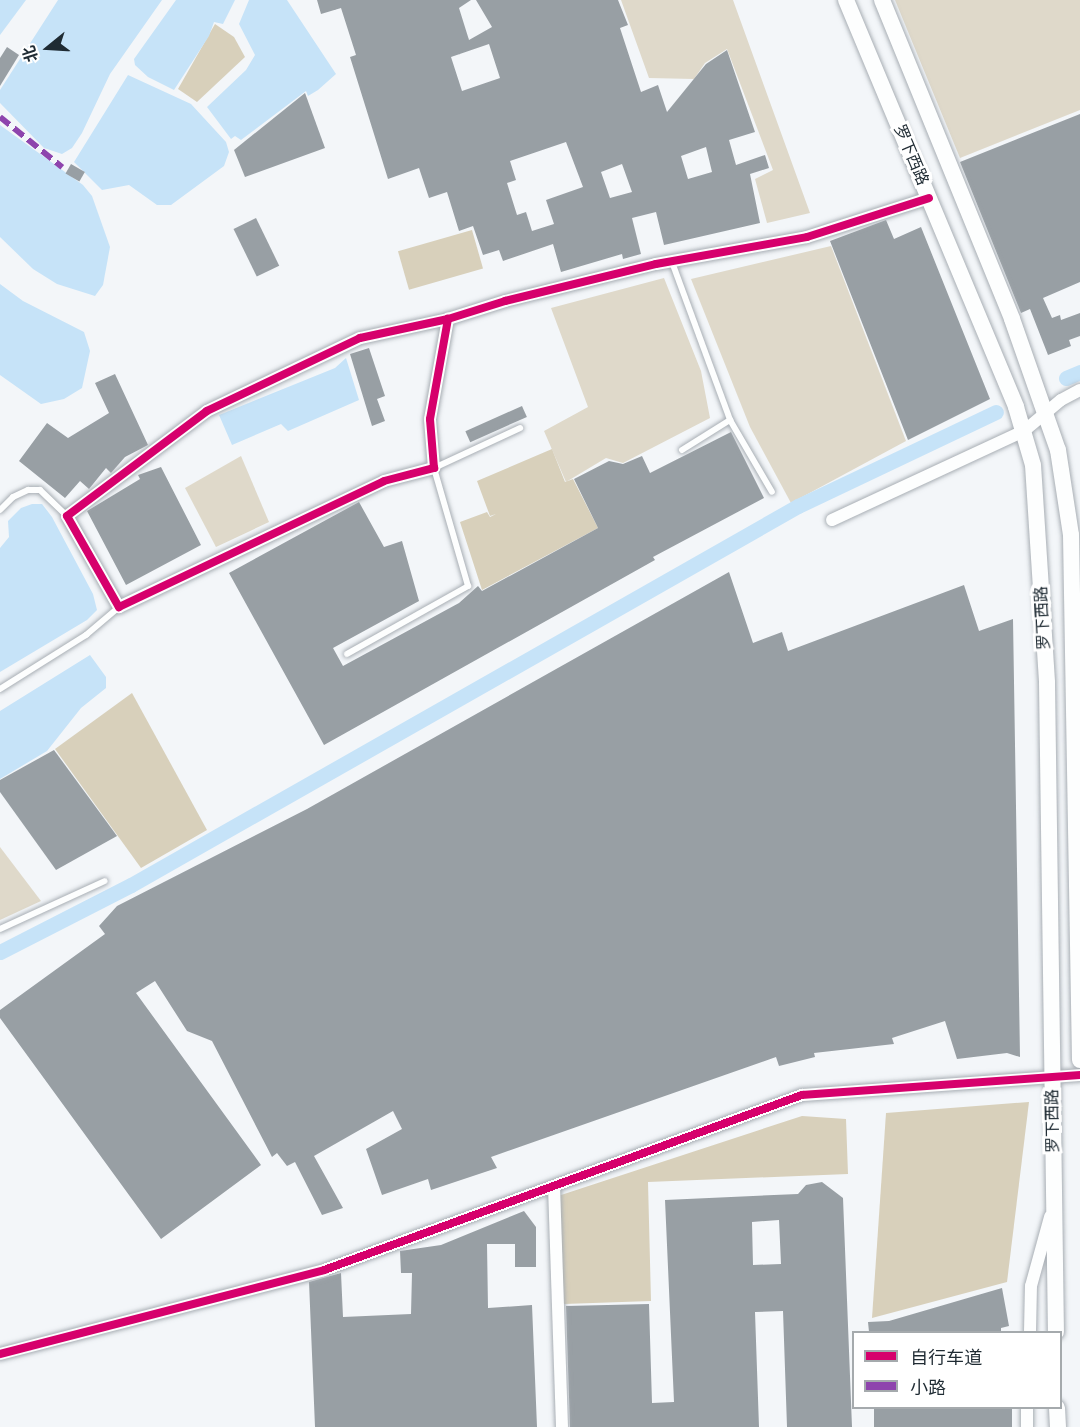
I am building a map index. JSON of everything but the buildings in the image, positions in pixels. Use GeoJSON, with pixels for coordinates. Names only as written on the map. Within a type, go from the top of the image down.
{"type":"FeatureCollection","features":[{"type":"Feature","properties":{"kind":"main road","name":"罗下西路"},"geometry":{"type":"LineString","coordinates":[[846,0],[1024,431],[1033,465],[1047,683],[1056,1331]]}},
{"type":"Feature","properties":{"kind":"main road","name":"罗下西路"},"geometry":{"type":"LineString","coordinates":[[882,0],[1012,319],[1058,450],[1071,535],[1078,753],[1080,1060]]}},
{"type":"Feature","properties":{"kind":"main road"},"geometry":{"type":"LineString","coordinates":[[1057,1409],[1058,1427]]}},
{"type":"Feature","properties":{"kind":"street"},"geometry":{"type":"LineString","coordinates":[[448,319],[430,419],[434,468],[384,481],[119,607],[67,516],[207,411],[360,338],[448,319],[505,301],[672,261],[807,237],[929,198]]}},
{"type":"Feature","properties":{"kind":"street"},"geometry":{"type":"LineString","coordinates":[[832,520],[1024,431],[1046,415],[1061,400],[1080,390]]}},
{"type":"Feature","properties":{"kind":"street"},"geometry":{"type":"LineString","coordinates":[[0,1354],[324,1270],[802,1095],[1080,1075]]}},
{"type":"Feature","properties":{"kind":"street"},"geometry":{"type":"LineString","coordinates":[[554,1186],[562,1427]]}},
{"type":"Feature","properties":{"kind":"street"},"geometry":{"type":"LineString","coordinates":[[1030,1331],[1031,1286],[1054,1202]]}},
{"type":"Feature","properties":{"kind":"street"},"geometry":{"type":"LineString","coordinates":[[1027,1409],[1027,1427]]}},
{"type":"Feature","properties":{"kind":"lane"},"geometry":{"type":"LineString","coordinates":[[672,261],[730,420],[772,492]]}},
{"type":"Feature","properties":{"kind":"lane"},"geometry":{"type":"LineString","coordinates":[[682,450],[730,420]]}},
{"type":"Feature","properties":{"kind":"lane"},"geometry":{"type":"LineString","coordinates":[[347,654],[468,586],[434,468],[520,428]]}},
{"type":"Feature","properties":{"kind":"lane"},"geometry":{"type":"LineString","coordinates":[[0,510],[13,497],[28,490],[40,490],[67,516]]}},
{"type":"Feature","properties":{"kind":"lane"},"geometry":{"type":"LineString","coordinates":[[0,689],[86,635],[119,607]]}},
{"type":"Feature","properties":{"kind":"lane"},"geometry":{"type":"LineString","coordinates":[[0,929],[105,881]]}},
{"type":"Feature","properties":{"kind":"shaded area"},"geometry":{"type":"Polygon","coordinates":[[[621,0],[733,0],[810,213],[767,223],[755,179],[773,170],[727,49],[705,63],[694,79],[649,78],[621,0]]]}},
{"type":"Feature","properties":{"kind":"shaded area"},"geometry":{"type":"Polygon","coordinates":[[[895,0],[1080,0],[1080,110],[960,158],[895,0]]]}},
{"type":"Feature","properties":{"kind":"shaded area"},"geometry":{"type":"Polygon","coordinates":[[[215,24],[234,37],[245,57],[197,102],[178,89],[215,24]]]}},
{"type":"Feature","properties":{"kind":"shaded area"},"geometry":{"type":"Polygon","coordinates":[[[472,230],[483,268],[409,290],[398,251],[472,230]]]}},
{"type":"Feature","properties":{"kind":"shaded area"},"geometry":{"type":"Polygon","coordinates":[[[831,246],[906,441],[791,503],[750,427],[691,279],[831,246]]]}},
{"type":"Feature","properties":{"kind":"shaded area"},"geometry":{"type":"Polygon","coordinates":[[[664,278],[701,371],[710,418],[623,463],[606,458],[566,482],[544,431],[588,407],[551,308],[664,278]]]}},
{"type":"Feature","properties":{"kind":"shaded area"},"geometry":{"type":"Polygon","coordinates":[[[552,449],[565,482],[573,479],[598,528],[482,590],[460,522],[487,512],[490,517],[496,514],[490,516],[477,481],[552,449]]]}},
{"type":"Feature","properties":{"kind":"shaded area"},"geometry":{"type":"Polygon","coordinates":[[[241,456],[269,522],[216,547],[185,488],[241,456]]]}},
{"type":"Feature","properties":{"kind":"shaded area"},"geometry":{"type":"Polygon","coordinates":[[[132,693],[207,830],[141,868],[55,749],[132,693]]]}},
{"type":"Feature","properties":{"kind":"shaded area"},"geometry":{"type":"Polygon","coordinates":[[[0,847],[41,901],[0,920],[0,847]]]}},
{"type":"Feature","properties":{"kind":"shaded area"},"geometry":{"type":"Polygon","coordinates":[[[1029,1102],[1007,1282],[872,1318],[886,1113],[1029,1102]]]}},
{"type":"Feature","properties":{"kind":"shaded area"},"geometry":{"type":"Polygon","coordinates":[[[802,1116],[846,1119],[848,1174],[648,1182],[651,1301],[564,1304],[558,1196],[802,1116]]]}},
{"type":"Feature","properties":{"kind":"water"},"geometry":{"type":"Polygon","coordinates":[[[0,0],[26,0],[0,35],[0,0]]]}},
{"type":"Feature","properties":{"kind":"water"},"geometry":{"type":"Polygon","coordinates":[[[58,0],[162,0],[110,74],[82,133],[72,148],[62,154],[44,148],[0,103],[0,90],[58,0]]]}},
{"type":"Feature","properties":{"kind":"water"},"geometry":{"type":"Polygon","coordinates":[[[176,0],[235,0],[223,24],[214,22],[209,36],[174,90],[148,77],[135,65],[134,59],[176,0]]]}},
{"type":"Feature","properties":{"kind":"water"},"geometry":{"type":"Polygon","coordinates":[[[249,0],[287,0],[336,74],[308,96],[306,91],[241,140],[235,136],[231,139],[207,107],[246,70],[255,55],[239,24],[249,0]]]}},
{"type":"Feature","properties":{"kind":"water"},"geometry":{"type":"Polygon","coordinates":[[[128,75],[191,104],[226,142],[229,152],[224,166],[171,205],[157,205],[129,185],[102,190],[74,162],[128,75]]]}},
{"type":"Feature","properties":{"kind":"water"},"geometry":{"type":"Polygon","coordinates":[[[0,125],[83,185],[92,196],[110,247],[103,285],[95,296],[57,284],[33,269],[0,237],[0,125]]]}},
{"type":"Feature","properties":{"kind":"water"},"geometry":{"type":"Polygon","coordinates":[[[0,284],[23,301],[84,332],[90,351],[82,388],[64,399],[41,404],[0,375],[0,284]]]}},
{"type":"Feature","properties":{"kind":"water"},"geometry":{"type":"Polygon","coordinates":[[[346,358],[359,400],[288,431],[281,424],[232,445],[219,415],[335,368],[346,358]]]}},
{"type":"Feature","properties":{"kind":"water"},"geometry":{"type":"Polygon","coordinates":[[[32,504],[42,504],[52,517],[93,594],[97,610],[87,620],[0,672],[0,548],[9,537],[8,521],[21,508],[32,504]]]}},
{"type":"Feature","properties":{"kind":"water"},"geometry":{"type":"Polygon","coordinates":[[[90,655],[106,677],[106,688],[81,708],[47,751],[0,779],[0,711],[90,655]]]}},
{"type":"Feature","properties":{"kind":"waterway"},"geometry":{"type":"LineString","coordinates":[[1066,378],[1080,372]]}},
{"type":"Feature","properties":{"kind":"waterway"},"geometry":{"type":"LineString","coordinates":[[0,952],[131,885],[798,506],[996,412]]}},
{"type":"Feature","properties":{"kind":"marked path"},"geometry":{"type":"LineString","coordinates":[[0,117],[62,167]]}},
{"type":"Feature","properties":{"kind":"cycle path"},"geometry":{"type":"LineString","coordinates":[[448,319],[360,338],[207,411],[67,516],[119,607],[384,481],[434,468],[430,419],[448,319],[505,301],[656,264],[807,237],[929,198]]}},
{"type":"Feature","properties":{"kind":"cycle path"},"geometry":{"type":"LineString","coordinates":[[0,1354],[324,1270],[802,1095],[1080,1075]]}}]}
